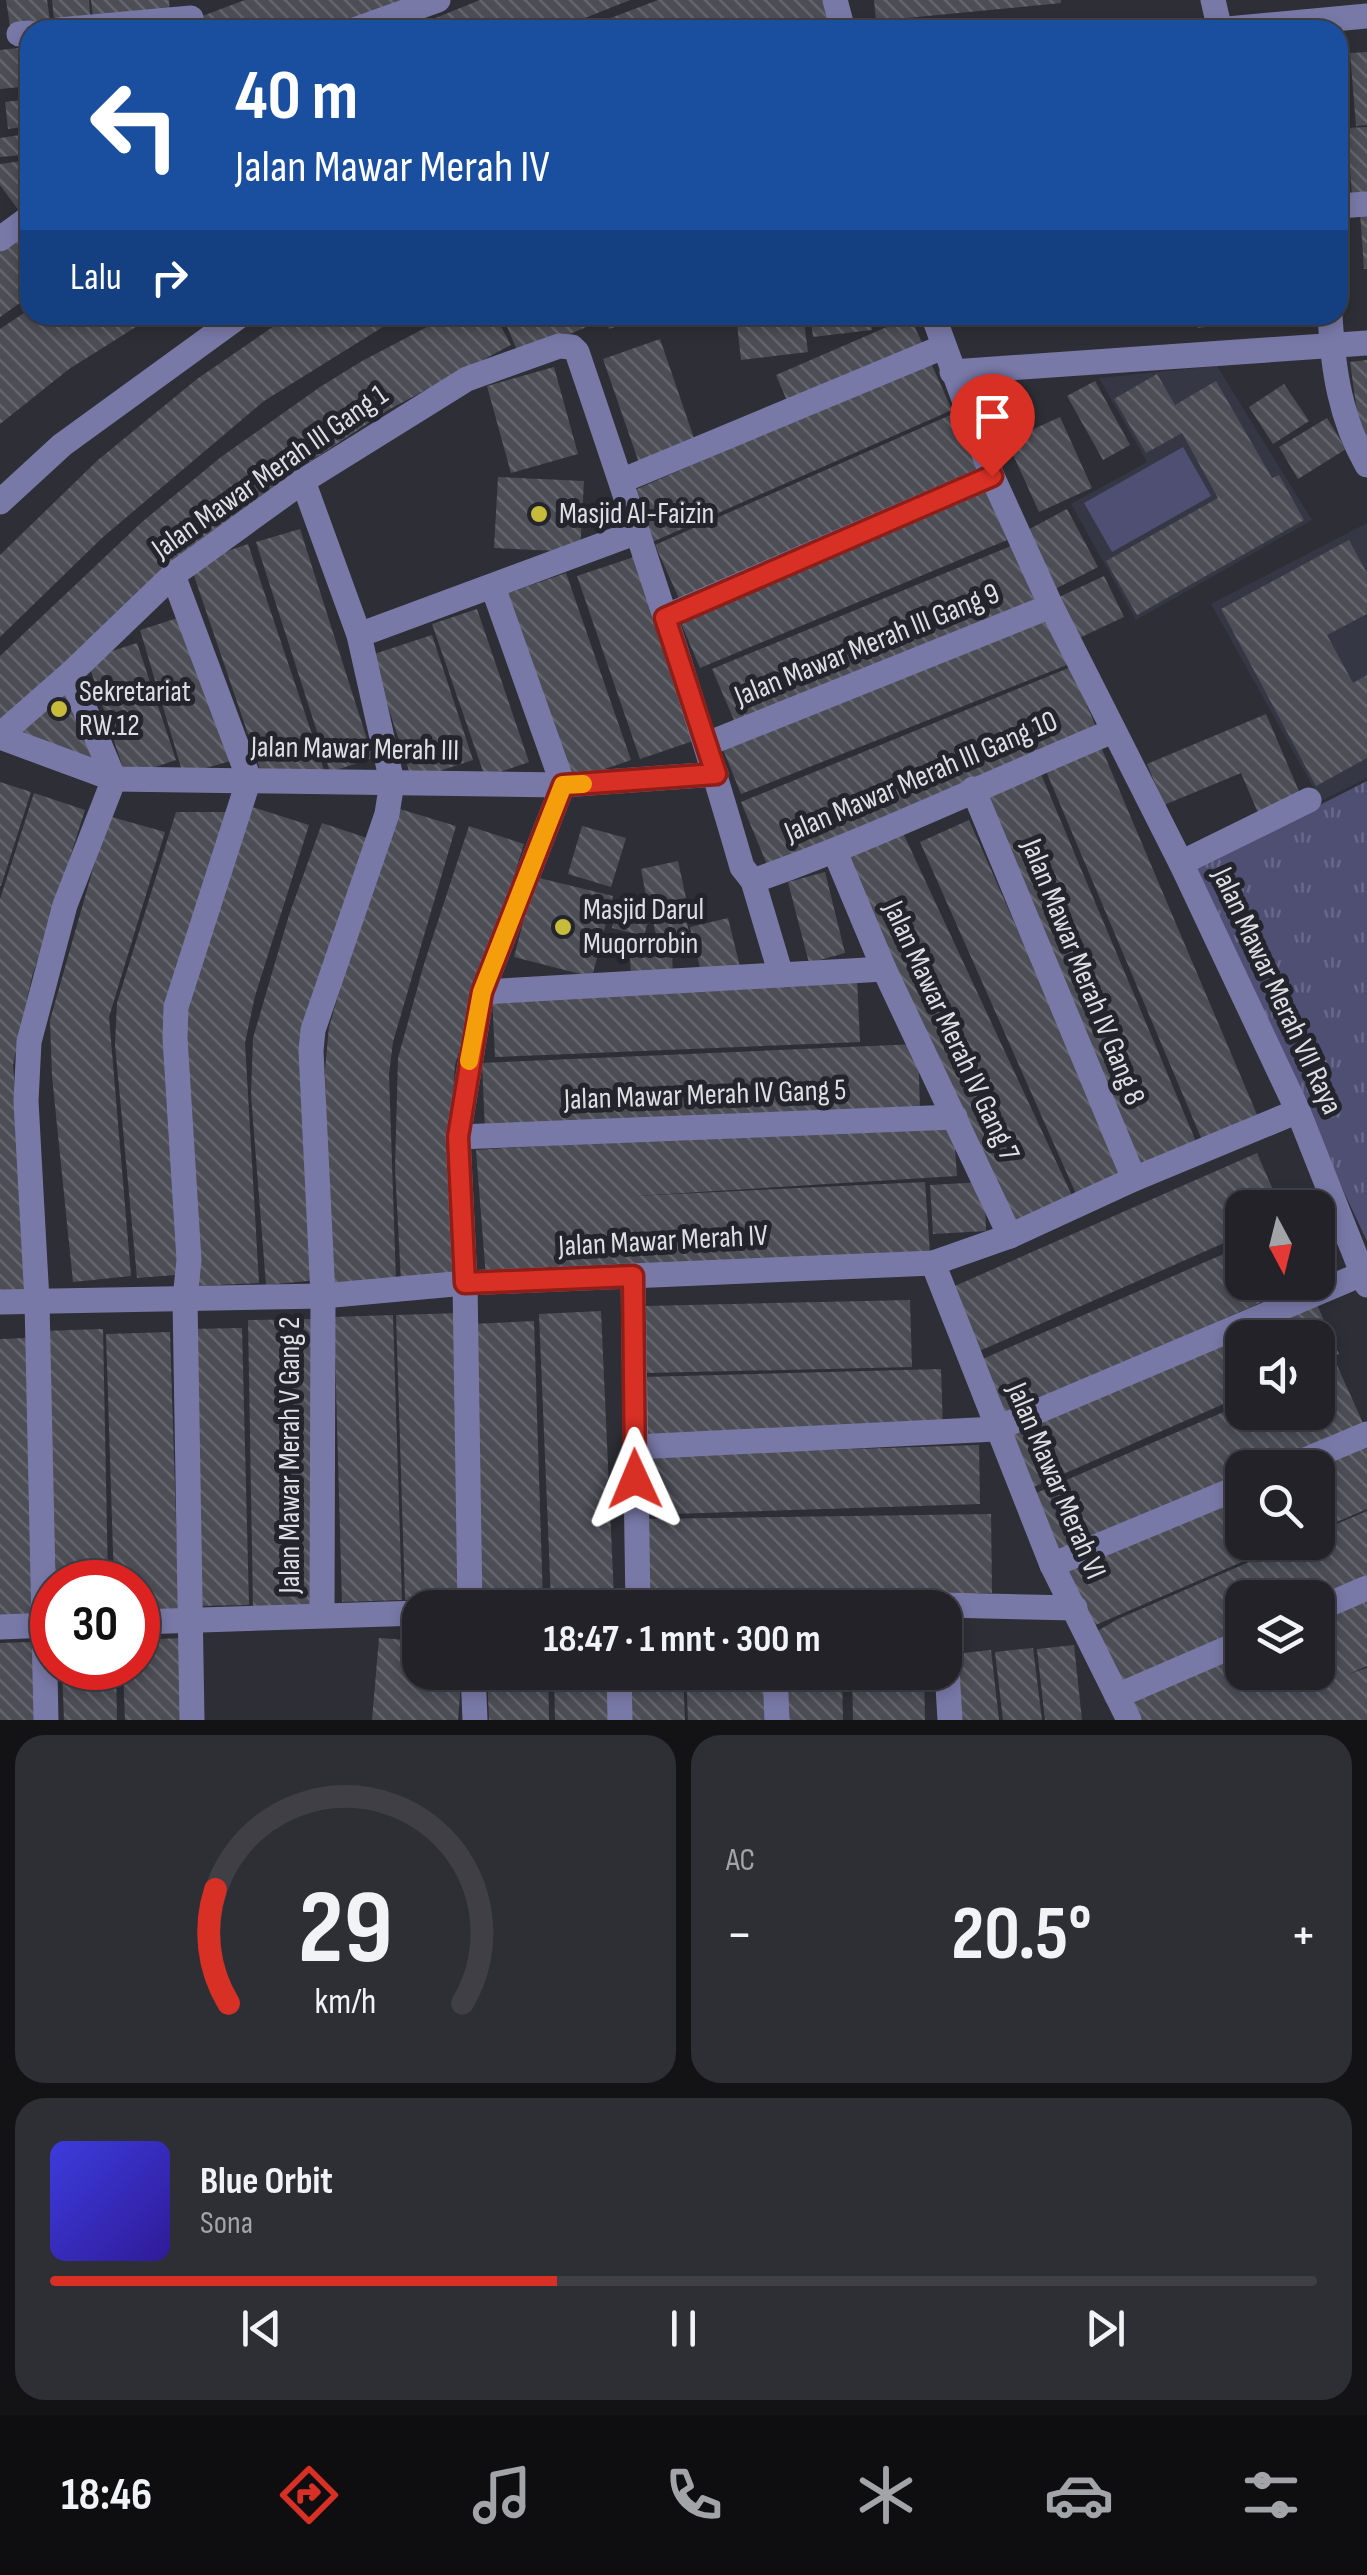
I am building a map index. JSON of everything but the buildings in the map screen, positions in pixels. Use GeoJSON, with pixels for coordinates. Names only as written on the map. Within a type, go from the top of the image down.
{"type":"FeatureCollection","features":[{"type":"Feature","properties":{"kind":"street"},"geometry":{"type":"LineString","coordinates":[[382,20],[438,0]]}},
{"type":"Feature","properties":{"kind":"street"},"geometry":{"type":"LineString","coordinates":[[153,20],[190,16]]}},
{"type":"Feature","properties":{"kind":"street"},"geometry":{"type":"LineString","coordinates":[[0,502],[62,445],[226,325]]}},
{"type":"Feature","properties":{"kind":"street","name":"Jalan Mawar Merah VII Raya"},"geometry":{"type":"LineString","coordinates":[[936,325],[992,476],[1051,606],[1182,863],[1298,1111],[1365,1280]]}},
{"type":"Feature","properties":{"kind":"street"},"geometry":{"type":"LineString","coordinates":[[1331,325],[1342,409],[1351,438],[1367,465]]}},
{"type":"Feature","properties":{"kind":"street"},"geometry":{"type":"LineString","coordinates":[[952,372],[1367,344]]}},
{"type":"Feature","properties":{"kind":"street","name":"Jalan Mawar Merah III Gang 1"},"geometry":{"type":"LineString","coordinates":[[0,736],[174,576],[303,481],[467,379],[560,346],[572,347],[621,481]]}},
{"type":"Feature","properties":{"kind":"street"},"geometry":{"type":"LineString","coordinates":[[781,975],[753,881],[742,867],[708,744],[621,481],[943,346]]}},
{"type":"Feature","properties":{"kind":"street"},"geometry":{"type":"LineString","coordinates":[[665,618],[992,476]]}},
{"type":"Feature","properties":{"kind":"street"},"geometry":{"type":"LineString","coordinates":[[303,481],[359,635],[392,782]]}},
{"type":"Feature","properties":{"kind":"street"},"geometry":{"type":"LineString","coordinates":[[359,635],[637,532]]}},
{"type":"Feature","properties":{"kind":"street"},"geometry":{"type":"LineString","coordinates":[[174,576],[249,778],[176,1006],[189,1260],[184,1299],[192,1720]]}},
{"type":"Feature","properties":{"kind":"street"},"geometry":{"type":"LineString","coordinates":[[470,1590],[465,1283],[458,1137],[482,992],[563,785],[493,588]]}},
{"type":"Feature","properties":{"kind":"street","name":"Jalan Mawar Merah III Gang 9"},"geometry":{"type":"LineString","coordinates":[[708,744],[1051,606]]}},
{"type":"Feature","properties":{"kind":"street"},"geometry":{"type":"LineString","coordinates":[[46,1560],[26,1101],[28,1042],[65,905],[114,779],[70,674]]}},
{"type":"Feature","properties":{"kind":"street","name":"Jalan Mawar Merah III Gang 10"},"geometry":{"type":"LineString","coordinates":[[753,881],[835,852],[973,789],[1113,732]]}},
{"type":"Feature","properties":{"kind":"street","name":"Jalan Mawar Merah III"},"geometry":{"type":"LineString","coordinates":[[0,736],[114,779],[563,785],[716,774]]}},
{"type":"Feature","properties":{"kind":"street","name":"Jalan Mawar Merah V Gang 2"},"geometry":{"type":"LineString","coordinates":[[322,1615],[323,1296],[311,1050],[313,1030],[387,814],[392,782]]}},
{"type":"Feature","properties":{"kind":"street","name":"Jalan Mawar Merah IV Gang 8"},"geometry":{"type":"LineString","coordinates":[[973,789],[1134,1179]]}},
{"type":"Feature","properties":{"kind":"street"},"geometry":{"type":"LineString","coordinates":[[1182,863],[1309,800]]}},
{"type":"Feature","properties":{"kind":"street","name":"Jalan Mawar Merah IV Gang 7"},"geometry":{"type":"LineString","coordinates":[[835,852],[884,969],[1010,1236]]}},
{"type":"Feature","properties":{"kind":"street"},"geometry":{"type":"LineString","coordinates":[[482,992],[884,969]]}},
{"type":"Feature","properties":{"kind":"street","name":"Jalan Mawar Merah IV"},"geometry":{"type":"LineString","coordinates":[[0,1302],[323,1296],[465,1283],[933,1263],[1010,1236],[1298,1111]]}},
{"type":"Feature","properties":{"kind":"street","name":"Jalan Mawar Merah IV Gang 5"},"geometry":{"type":"LineString","coordinates":[[458,1137],[955,1117]]}},
{"type":"Feature","properties":{"kind":"street","name":"Jalan Mawar Merah VI"},"geometry":{"type":"LineString","coordinates":[[933,1263],[1052,1565],[1129,1720]]}},
{"type":"Feature","properties":{"kind":"street"},"geometry":{"type":"LineString","coordinates":[[633,1276],[638,1590]]}},
{"type":"Feature","properties":{"kind":"street"},"geometry":{"type":"LineString","coordinates":[[634,1447],[996,1429],[1365,1280]]}},
{"type":"Feature","properties":{"kind":"street"},"geometry":{"type":"LineString","coordinates":[[1329,1450],[1367,1434]]}},
{"type":"Feature","properties":{"kind":"street"},"geometry":{"type":"LineString","coordinates":[[1052,1565],[1225,1493]]}},
{"type":"Feature","properties":{"kind":"street"},"geometry":{"type":"LineString","coordinates":[[1335,1602],[1367,1588]]}},
{"type":"Feature","properties":{"kind":"street"},"geometry":{"type":"LineString","coordinates":[[962,1606],[1074,1608]]}},
{"type":"Feature","properties":{"kind":"street"},"geometry":{"type":"LineString","coordinates":[[160,1621],[402,1613]]}},
{"type":"Feature","properties":{"kind":"street"},"geometry":{"type":"LineString","coordinates":[[0,1627],[30,1626]]}},
{"type":"Feature","properties":{"kind":"street"},"geometry":{"type":"LineString","coordinates":[[1117,1696],[1225,1649]]}},
{"type":"Feature","properties":{"kind":"street"},"geometry":{"type":"LineString","coordinates":[[46,1720],[47,1690]]}},
{"type":"Feature","properties":{"kind":"street"},"geometry":{"type":"LineString","coordinates":[[474,1690],[475,1720]]}},
{"type":"Feature","properties":{"kind":"street"},"geometry":{"type":"LineString","coordinates":[[619,1690],[620,1720]]}},
{"type":"Feature","properties":{"kind":"street"},"geometry":{"type":"LineString","coordinates":[[776,1690],[777,1720]]}},
{"type":"Feature","properties":{"kind":"street"},"geometry":{"type":"LineString","coordinates":[[948,1690],[950,1720]]}},
{"type":"Feature","properties":{"kind":"shaded area"},"geometry":{"type":"Polygon","coordinates":[[[1217,366],[1312,520],[1136,620],[1071,504],[1147,462],[1099,378],[1217,366]]]}},
{"type":"Feature","properties":{"kind":"shaded area"},"geometry":{"type":"Polygon","coordinates":[[[1367,523],[1367,778],[1321,801],[1211,604],[1367,523]]]}},
{"type":"Feature","properties":{"kind":"green space"},"geometry":{"type":"Polygon","coordinates":[[[1183,447],[1211,496],[1112,552],[1084,503],[1183,447]]]}},
{"type":"Feature","properties":{"kind":"green space"},"geometry":{"type":"Polygon","coordinates":[[[1367,781],[1367,1241],[1192,870],[1367,781]]]}},
{"type":"Feature","properties":{"kind":"slow traffic"},"geometry":{"type":"LineString","coordinates":[[469,1061],[482,992],[563,785],[583,784]]}},
{"type":"Feature","properties":{"kind":"place","name":"Masjid Al-Faizin"},"geometry":{"type":"Point","coordinates":[539,514]}},
{"type":"Feature","properties":{"kind":"place","name":"Sekretariat RW.12"},"geometry":{"type":"Point","coordinates":[59,709]}},
{"type":"Feature","properties":{"kind":"place","name":"Masjid Darul Muqorrobin"},"geometry":{"type":"Point","coordinates":[563,927]}},
{"type":"Feature","properties":{"kind":"route"},"geometry":{"type":"LineString","coordinates":[[635,1479],[633,1276],[465,1283],[458,1137],[482,992],[563,785],[716,774],[665,618],[992,476]]}}]}
